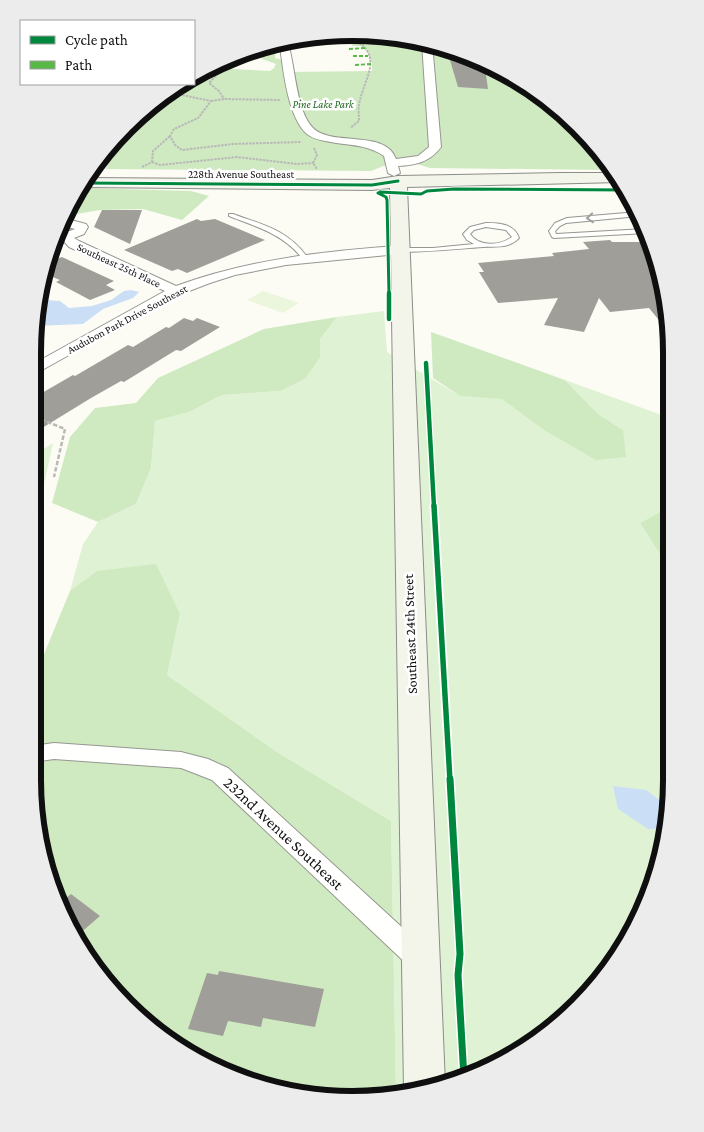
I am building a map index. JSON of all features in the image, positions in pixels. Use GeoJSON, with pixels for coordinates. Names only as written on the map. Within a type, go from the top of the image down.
{"type":"FeatureCollection","features":[{"type":"Feature","properties":{"kind":"street"},"geometry":{"type":"LineString","coordinates":[[285,49],[296,100],[305,127],[316,140],[363,143],[380,148],[389,154],[395,172],[430,154],[435,148],[428,51]]}},
{"type":"Feature","properties":{"kind":"street","name":"228th Avenue Southeast"},"geometry":{"type":"LineString","coordinates":[[94,179],[372,185],[395,172],[467,181],[536,185],[614,185]]}},
{"type":"Feature","properties":{"kind":"street","name":"Southeast 24th Street"},"geometry":{"type":"LineString","coordinates":[[395,172],[424,1082]]}},
{"type":"Feature","properties":{"kind":"street","name":"228th Avenue Southeast"},"geometry":{"type":"LineString","coordinates":[[467,181],[535,177],[609,178]]}},
{"type":"Feature","properties":{"kind":"street","name":"Southeast 25th Place"},"geometry":{"type":"LineString","coordinates":[[64,236],[74,244],[176,291]]}},
{"type":"Feature","properties":{"kind":"street","name":"Audubon Park Drive Southeast"},"geometry":{"type":"LineString","coordinates":[[41,366],[176,291],[230,272],[304,257],[398,250]]}},
{"type":"Feature","properties":{"kind":"street","name":"232nd Avenue Southeast"},"geometry":{"type":"LineString","coordinates":[[41,753],[54,751],[181,760],[200,765],[220,774],[420,960]]}},
{"type":"Feature","properties":{"kind":"lane"},"geometry":{"type":"LineString","coordinates":[[231,215],[285,236],[296,245],[304,257]]}},
{"type":"Feature","properties":{"kind":"lane"},"geometry":{"type":"LineString","coordinates":[[631,215],[570,220],[561,222],[552,231],[554,236],[638,231]]}},
{"type":"Feature","properties":{"kind":"lane"},"geometry":{"type":"LineString","coordinates":[[398,250],[433,250],[508,244],[513,241],[516,235],[509,229],[494,225],[478,226],[468,231],[466,234],[472,241],[485,245]]}},
{"type":"Feature","properties":{"kind":"path"},"geometry":{"type":"LineString","coordinates":[[170,136],[175,145],[182,150],[233,144],[316,140],[330,130],[349,129],[359,121],[359,105],[371,70],[371,64],[363,46],[358,41]]}},
{"type":"Feature","properties":{"kind":"path"},"geometry":{"type":"LineString","coordinates":[[220,71],[208,83],[219,91],[224,99]]}},
{"type":"Feature","properties":{"kind":"path"},"geometry":{"type":"LineString","coordinates":[[179,94],[211,101],[224,99],[296,100]]}},
{"type":"Feature","properties":{"kind":"path"},"geometry":{"type":"LineString","coordinates":[[152,162],[153,151],[170,136],[174,129],[198,118],[211,101]]}},
{"type":"Feature","properties":{"kind":"path"},"geometry":{"type":"LineString","coordinates":[[313,163],[317,155],[316,140]]}},
{"type":"Feature","properties":{"kind":"path"},"geometry":{"type":"LineString","coordinates":[[152,162],[160,166],[238,157],[297,164],[313,163]]}},
{"type":"Feature","properties":{"kind":"path"},"geometry":{"type":"LineString","coordinates":[[136,170],[152,162]]}},
{"type":"Feature","properties":{"kind":"path"},"geometry":{"type":"LineString","coordinates":[[313,163],[319,171]]}},
{"type":"Feature","properties":{"kind":"path"},"geometry":{"type":"LineString","coordinates":[[41,419],[65,429],[54,477]]}},
{"type":"Feature","properties":{"kind":"green space","name":"Pine Lake Park"},"geometry":{"type":"Polygon","coordinates":[[[352,41],[393,44],[432,52],[471,65],[507,83],[541,105],[572,132],[604,170],[430,168],[401,159],[371,171],[106,169],[113,154],[147,118],[179,94],[215,73],[225,69],[270,71],[276,64],[262,59],[260,56],[277,51],[275,58],[283,60],[287,72],[372,71],[372,63],[365,46],[352,46],[351,43],[309,44],[352,41]]]}},
{"type":"Feature","properties":{"kind":"green space"},"geometry":{"type":"Polygon","coordinates":[[[88,188],[191,191],[209,196],[182,220],[143,209],[100,210],[73,215],[88,188]]]}},
{"type":"Feature","properties":{"kind":"green space"},"geometry":{"type":"Polygon","coordinates":[[[263,291],[299,303],[283,313],[247,300],[263,291]]]}},
{"type":"Feature","properties":{"kind":"green space"},"geometry":{"type":"Polygon","coordinates":[[[384,311],[387,352],[460,396],[502,398],[544,430],[623,430],[598,414],[565,380],[663,415],[663,514],[660,512],[640,523],[663,559],[663,780],[657,841],[639,899],[621,935],[599,969],[572,1000],[541,1027],[507,1049],[471,1067],[432,1080],[396,1088],[391,821],[277,752],[167,675],[180,614],[70,591],[83,544],[98,522],[136,504],[151,468],[155,421],[189,412],[222,395],[281,391],[305,379],[320,358],[320,339],[337,317],[384,311]]]}},
{"type":"Feature","properties":{"kind":"green space"},"geometry":{"type":"Polygon","coordinates":[[[337,317],[320,339],[320,358],[305,379],[281,391],[222,395],[189,412],[155,421],[151,468],[136,504],[98,522],[52,503],[70,437],[95,408],[136,403],[158,378],[264,329],[337,317]]]}},
{"type":"Feature","properties":{"kind":"green space"},"geometry":{"type":"Polygon","coordinates":[[[431,332],[565,380],[598,414],[623,430],[626,457],[596,460],[544,430],[502,399],[460,396],[433,378],[431,332]]]}},
{"type":"Feature","properties":{"kind":"green space"},"geometry":{"type":"Polygon","coordinates":[[[53,443],[43,489],[41,488],[41,451],[53,443]]]}},
{"type":"Feature","properties":{"kind":"green space"},"geometry":{"type":"Polygon","coordinates":[[[660,512],[663,514],[663,559],[640,523],[660,512]]]}},
{"type":"Feature","properties":{"kind":"green space"},"geometry":{"type":"Polygon","coordinates":[[[156,564],[180,614],[167,675],[277,752],[391,821],[396,1088],[352,1091],[291,1085],[252,1074],[215,1059],[163,1027],[132,1000],[105,969],[83,935],[65,899],[47,841],[41,780],[41,662],[70,591],[97,571],[156,564]]]}},
{"type":"Feature","properties":{"kind":"water"},"geometry":{"type":"Polygon","coordinates":[[[124,291],[139,292],[133,298],[103,309],[83,324],[43,326],[46,300],[60,301],[69,308],[92,306],[111,300],[124,291]]]}},
{"type":"Feature","properties":{"kind":"water"},"geometry":{"type":"Polygon","coordinates":[[[613,786],[646,790],[662,802],[659,829],[648,829],[618,809],[613,786]]]}},
{"type":"Feature","properties":{"kind":"building"},"geometry":{"type":"Polygon","coordinates":[[[449,57],[485,71],[488,89],[458,87],[449,57]]]}},
{"type":"Feature","properties":{"kind":"building"},"geometry":{"type":"Polygon","coordinates":[[[102,210],[142,210],[130,244],[94,227],[102,210]]]}},
{"type":"Feature","properties":{"kind":"building"},"geometry":{"type":"Polygon","coordinates":[[[197,219],[201,221],[215,219],[265,240],[187,273],[178,269],[172,271],[124,250],[197,219]]]}},
{"type":"Feature","properties":{"kind":"building"},"geometry":{"type":"Polygon","coordinates":[[[610,240],[612,242],[643,243],[657,291],[661,323],[649,308],[610,312],[599,298],[584,332],[544,325],[558,298],[498,303],[479,272],[484,272],[478,263],[554,256],[552,253],[589,249],[583,242],[610,240]]]}},
{"type":"Feature","properties":{"kind":"building"},"geometry":{"type":"Polygon","coordinates":[[[62,257],[114,281],[106,285],[115,290],[90,300],[56,282],[60,280],[51,276],[56,259],[62,257]]]}},
{"type":"Feature","properties":{"kind":"building"},"geometry":{"type":"Polygon","coordinates":[[[184,318],[193,321],[197,318],[220,327],[181,351],[176,350],[124,382],[121,381],[91,398],[41,429],[41,394],[128,345],[133,347],[166,327],[169,328],[184,318]]]}},
{"type":"Feature","properties":{"kind":"building"},"geometry":{"type":"Polygon","coordinates":[[[71,894],[100,916],[81,932],[65,899],[71,894]]]}},
{"type":"Feature","properties":{"kind":"building"},"geometry":{"type":"Polygon","coordinates":[[[219,971],[324,989],[315,1027],[263,1018],[261,1027],[228,1021],[223,1036],[188,1029],[207,973],[218,975],[219,971]]]}},
{"type":"Feature","properties":{"kind":"marked path"},"geometry":{"type":"LineString","coordinates":[[349,49],[365,48]]}},
{"type":"Feature","properties":{"kind":"marked path"},"geometry":{"type":"LineString","coordinates":[[353,56],[368,56]]}},
{"type":"Feature","properties":{"kind":"marked path"},"geometry":{"type":"LineString","coordinates":[[355,65],[371,64]]}},
{"type":"Feature","properties":{"kind":"cycle path"},"geometry":{"type":"LineString","coordinates":[[92,183],[372,185],[398,181]]}},
{"type":"Feature","properties":{"kind":"cycle path"},"geometry":{"type":"LineString","coordinates":[[380,192],[421,194],[427,191],[454,189],[617,190]]}},
{"type":"Feature","properties":{"kind":"cycle path"},"geometry":{"type":"LineString","coordinates":[[380,192],[378,193],[386,197],[387,200],[389,319]]}},
{"type":"Feature","properties":{"kind":"cycle path"},"geometry":{"type":"LineString","coordinates":[[426,363],[460,954],[458,975],[464,1070]]}}]}
